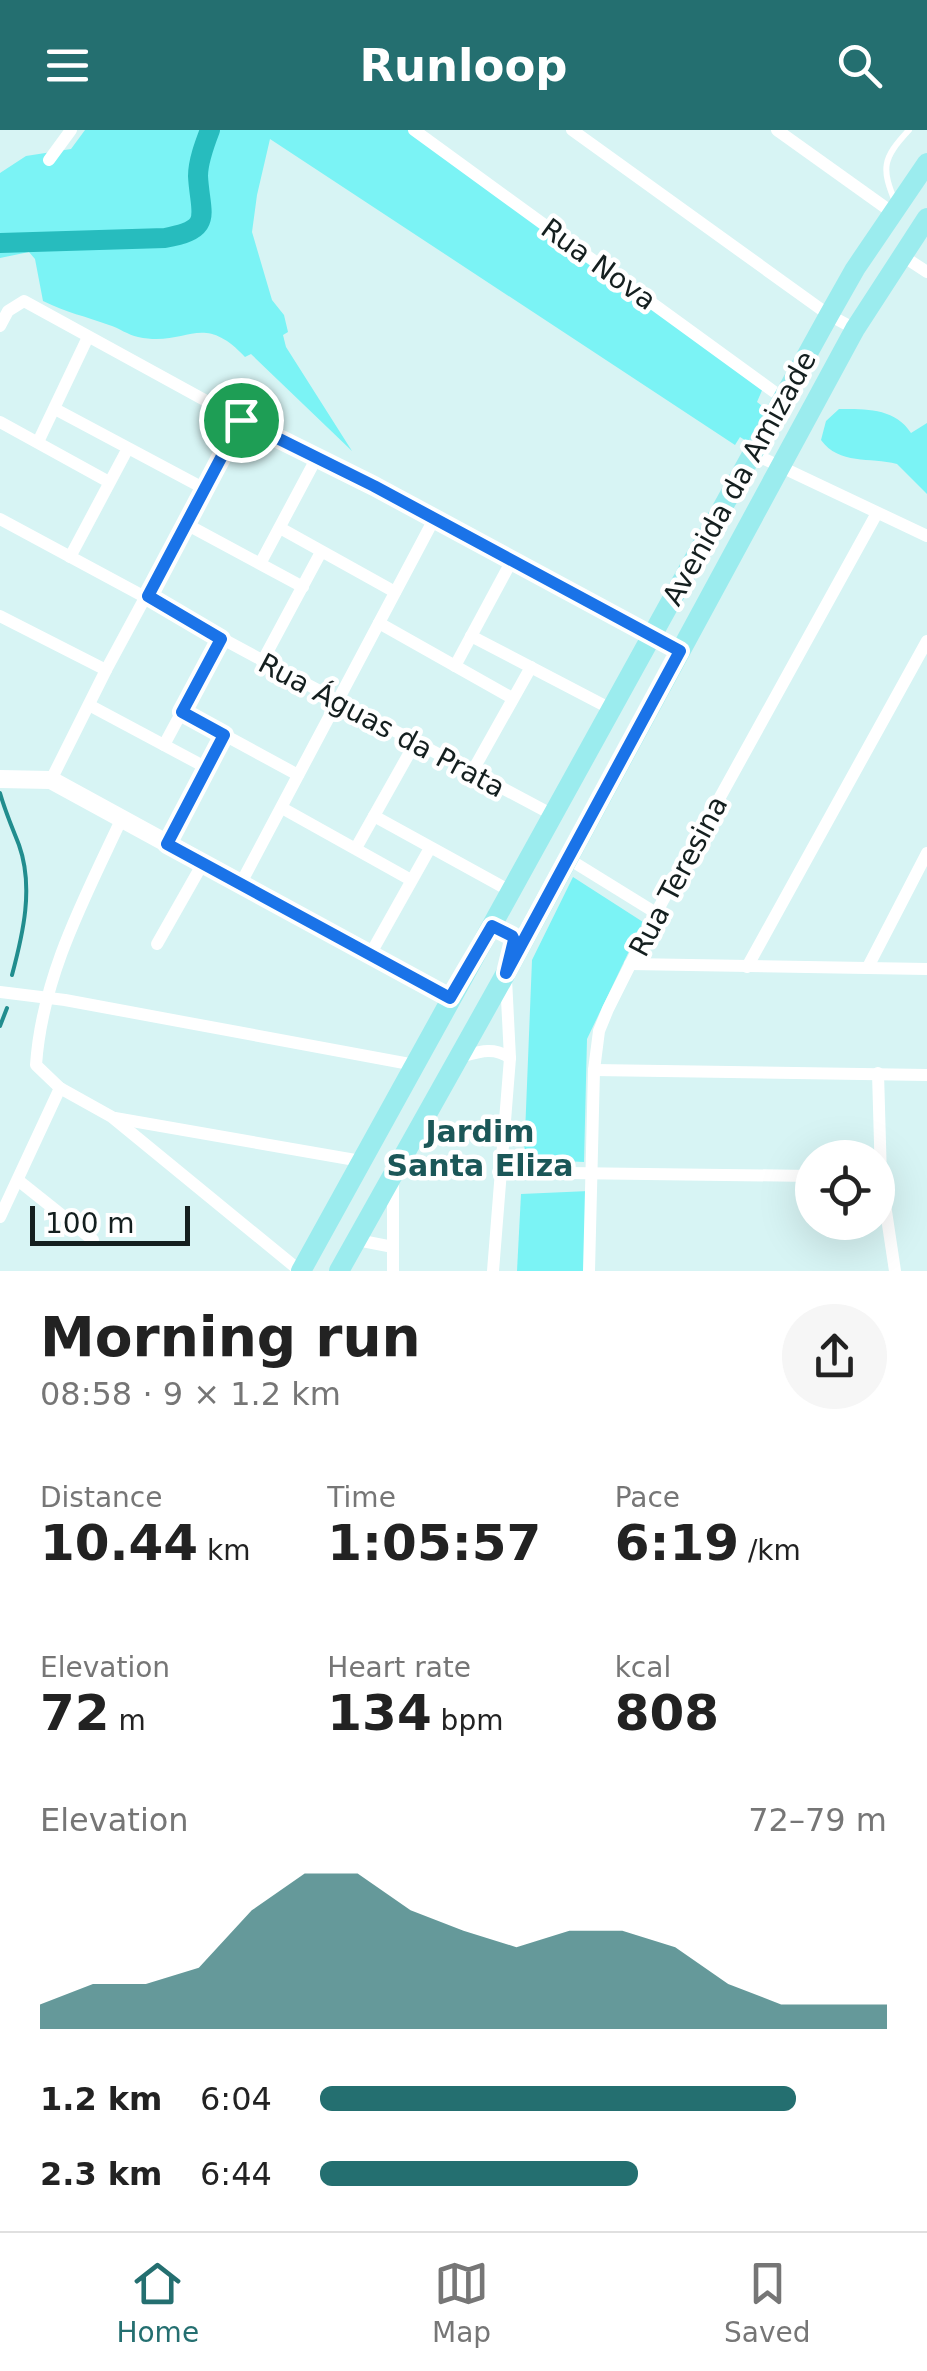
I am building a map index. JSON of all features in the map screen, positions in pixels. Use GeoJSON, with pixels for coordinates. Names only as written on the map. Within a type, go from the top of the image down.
{"type":"FeatureCollection","features":[{"type":"Feature","properties":{"kind":"main road","name":"Avenida da Amizade"},"geometry":{"type":"LineString","coordinates":[[301,1271],[829,314],[927,164]]}},
{"type":"Feature","properties":{"kind":"main road","name":"Avenida da Amizade"},"geometry":{"type":"LineString","coordinates":[[339,1271],[506,973],[856,328],[927,218]]}},
{"type":"Feature","properties":{"kind":"main road"},"geometry":{"type":"LineString","coordinates":[[492,926],[514,940],[506,973]]}},
{"type":"Feature","properties":{"kind":"main road"},"geometry":{"type":"LineString","coordinates":[[338,1205],[345,1233],[357,1240]]}},
{"type":"Feature","properties":{"kind":"street"},"geometry":{"type":"LineString","coordinates":[[49,160],[71,130]]}},
{"type":"Feature","properties":{"kind":"street","name":"Rua Nova"},"geometry":{"type":"LineString","coordinates":[[414,130],[784,398]]}},
{"type":"Feature","properties":{"kind":"street"},"geometry":{"type":"LineString","coordinates":[[572,130],[829,314],[856,328]]}},
{"type":"Feature","properties":{"kind":"street"},"geometry":{"type":"LineString","coordinates":[[777,130],[895,210]]}},
{"type":"Feature","properties":{"kind":"street"},"geometry":{"type":"LineString","coordinates":[[901,255],[927,272]]}},
{"type":"Feature","properties":{"kind":"street"},"geometry":{"type":"LineString","coordinates":[[0,326],[8,311],[24,301],[680,651]]}},
{"type":"Feature","properties":{"kind":"street"},"geometry":{"type":"LineString","coordinates":[[38,442],[88,338]]}},
{"type":"Feature","properties":{"kind":"street"},"geometry":{"type":"LineString","coordinates":[[55,409],[205,489]]}},
{"type":"Feature","properties":{"kind":"street"},"geometry":{"type":"LineString","coordinates":[[51,780],[241,420]]}},
{"type":"Feature","properties":{"kind":"street"},"geometry":{"type":"LineString","coordinates":[[0,422],[109,482]]}},
{"type":"Feature","properties":{"kind":"street"},"geometry":{"type":"LineString","coordinates":[[70,557],[127,450]]}},
{"type":"Feature","properties":{"kind":"street"},"geometry":{"type":"LineString","coordinates":[[754,454],[927,536]]}},
{"type":"Feature","properties":{"kind":"street"},"geometry":{"type":"LineString","coordinates":[[261,562],[316,459]]}},
{"type":"Feature","properties":{"kind":"street","name":"Rua Teresina"},"geometry":{"type":"LineString","coordinates":[[589,1271],[594,1070],[600,1031],[656,913],[877,513]]}},
{"type":"Feature","properties":{"kind":"street"},"geometry":{"type":"LineString","coordinates":[[241,883],[434,520]]}},
{"type":"Feature","properties":{"kind":"street"},"geometry":{"type":"LineString","coordinates":[[186,524],[303,587]]}},
{"type":"Feature","properties":{"kind":"street","name":"Rua Águas da Prata"},"geometry":{"type":"LineString","coordinates":[[2,525],[148,596],[262,662],[553,815]]}},
{"type":"Feature","properties":{"kind":"street"},"geometry":{"type":"LineString","coordinates":[[280,528],[395,592]]}},
{"type":"Feature","properties":{"kind":"street"},"geometry":{"type":"LineString","coordinates":[[262,662],[321,552]]}},
{"type":"Feature","properties":{"kind":"street"},"geometry":{"type":"LineString","coordinates":[[455,666],[511,562]]}},
{"type":"Feature","properties":{"kind":"street"},"geometry":{"type":"LineString","coordinates":[[0,616],[106,670]]}},
{"type":"Feature","properties":{"kind":"street"},"geometry":{"type":"LineString","coordinates":[[379,623],[512,698]]}},
{"type":"Feature","properties":{"kind":"street"},"geometry":{"type":"LineString","coordinates":[[471,636],[611,709]]}},
{"type":"Feature","properties":{"kind":"street"},"geometry":{"type":"LineString","coordinates":[[164,745],[221,639]]}},
{"type":"Feature","properties":{"kind":"street"},"geometry":{"type":"LineString","coordinates":[[748,967],[927,642]]}},
{"type":"Feature","properties":{"kind":"street"},"geometry":{"type":"LineString","coordinates":[[472,772],[530,668]]}},
{"type":"Feature","properties":{"kind":"street"},"geometry":{"type":"LineString","coordinates":[[88,706],[207,768]]}},
{"type":"Feature","properties":{"kind":"street"},"geometry":{"type":"LineString","coordinates":[[182,712],[298,775]]}},
{"type":"Feature","properties":{"kind":"street"},"geometry":{"type":"LineString","coordinates":[[167,844],[224,735]]}},
{"type":"Feature","properties":{"kind":"street"},"geometry":{"type":"LineString","coordinates":[[356,848],[415,743]]}},
{"type":"Feature","properties":{"kind":"street"},"geometry":{"type":"LineString","coordinates":[[0,779],[51,780],[450,998]]}},
{"type":"Feature","properties":{"kind":"street"},"geometry":{"type":"LineString","coordinates":[[282,808],[411,880]]}},
{"type":"Feature","properties":{"kind":"street"},"geometry":{"type":"LineString","coordinates":[[374,816],[512,892]]}},
{"type":"Feature","properties":{"kind":"street"},"geometry":{"type":"LineString","coordinates":[[121,820],[65,939],[46,999],[36,1065],[60,1088],[112,1118],[301,1271]]}},
{"type":"Feature","properties":{"kind":"street"},"geometry":{"type":"LineString","coordinates":[[371,954],[430,848]]}},
{"type":"Feature","properties":{"kind":"street"},"geometry":{"type":"LineString","coordinates":[[868,967],[927,853]]}},
{"type":"Feature","properties":{"kind":"street"},"geometry":{"type":"LineString","coordinates":[[567,858],[656,913]]}},
{"type":"Feature","properties":{"kind":"street"},"geometry":{"type":"LineString","coordinates":[[157,944],[202,863]]}},
{"type":"Feature","properties":{"kind":"street"},"geometry":{"type":"LineString","coordinates":[[630,964],[927,968]]}},
{"type":"Feature","properties":{"kind":"street"},"geometry":{"type":"LineString","coordinates":[[492,1271],[510,1058],[506,973]]}},
{"type":"Feature","properties":{"kind":"street"},"geometry":{"type":"LineString","coordinates":[[0,992],[415,1065]]}},
{"type":"Feature","properties":{"kind":"street"},"geometry":{"type":"LineString","coordinates":[[456,1058],[499,1050],[510,1058]]}},
{"type":"Feature","properties":{"kind":"street"},"geometry":{"type":"LineString","coordinates":[[594,1070],[927,1076]]}},
{"type":"Feature","properties":{"kind":"street"},"geometry":{"type":"LineString","coordinates":[[878,1074],[879,1140]]}},
{"type":"Feature","properties":{"kind":"street"},"geometry":{"type":"LineString","coordinates":[[2,1210],[19,1182],[60,1088]]}},
{"type":"Feature","properties":{"kind":"street"},"geometry":{"type":"LineString","coordinates":[[112,1118],[360,1161]]}},
{"type":"Feature","properties":{"kind":"street"},"geometry":{"type":"LineString","coordinates":[[498,1172],[795,1176]]}},
{"type":"Feature","properties":{"kind":"street"},"geometry":{"type":"LineString","coordinates":[[393,1173],[393,1271]]}},
{"type":"Feature","properties":{"kind":"street"},"geometry":{"type":"LineString","coordinates":[[19,1182],[92,1240]]}},
{"type":"Feature","properties":{"kind":"street"},"geometry":{"type":"LineString","coordinates":[[357,1240],[393,1247]]}},
{"type":"Feature","properties":{"kind":"street"},"geometry":{"type":"LineString","coordinates":[[890,1240],[895,1271]]}},
{"type":"Feature","properties":{"kind":"lane"},"geometry":{"type":"LineString","coordinates":[[895,210],[884,167],[890,151],[908,130]]}},
{"type":"Feature","properties":{"kind":"shaded area"},"geometry":{"type":"Polygon","coordinates":[[[85,130],[411,130],[763,388],[757,402],[774,415],[754,446],[740,437],[735,445],[270,139],[252,232],[272,300],[284,315],[286,347],[352,451],[251,354],[245,357],[230,343],[205,333],[155,339],[138,337],[60,309],[43,301],[35,259],[29,252],[0,258],[0,173],[26,156],[71,149],[85,130]]]}},
{"type":"Feature","properties":{"kind":"shaded area"},"geometry":{"type":"Polygon","coordinates":[[[839,409],[888,414],[911,433],[927,423],[927,494],[897,464],[846,457],[828,448],[821,440],[826,421],[839,409]]]}},
{"type":"Feature","properties":{"kind":"shaded area"},"geometry":{"type":"Polygon","coordinates":[[[573,877],[643,922],[587,1039],[584,1162],[524,1159],[532,960],[573,877]]]}},
{"type":"Feature","properties":{"kind":"shaded area"},"geometry":{"type":"Polygon","coordinates":[[[589,1191],[584,1271],[517,1271],[521,1194],[589,1191]]]}},
{"type":"Feature","properties":{"kind":"waterway"},"geometry":{"type":"LineString","coordinates":[[0,243],[165,238],[192,230],[201,218],[198,170],[210,130]]}},
{"type":"Feature","properties":{"kind":"waterway"},"geometry":{"type":"LineString","coordinates":[[0,793],[26,877],[23,927],[12,975]]}},
{"type":"Feature","properties":{"kind":"waterway"},"geometry":{"type":"LineString","coordinates":[[0,1026],[7,1008]]}},
{"type":"Feature","properties":{"kind":"district","name":"Jardim Santa Eliza"},"geometry":{"type":"Point","coordinates":[480,1149]}},
{"type":"Feature","properties":{"kind":"route"},"geometry":{"type":"LineString","coordinates":[[241,420],[374,486],[680,651],[506,973],[514,940],[492,926],[450,998],[167,844],[224,735],[182,712],[221,639],[148,596],[241,420]]}}]}
